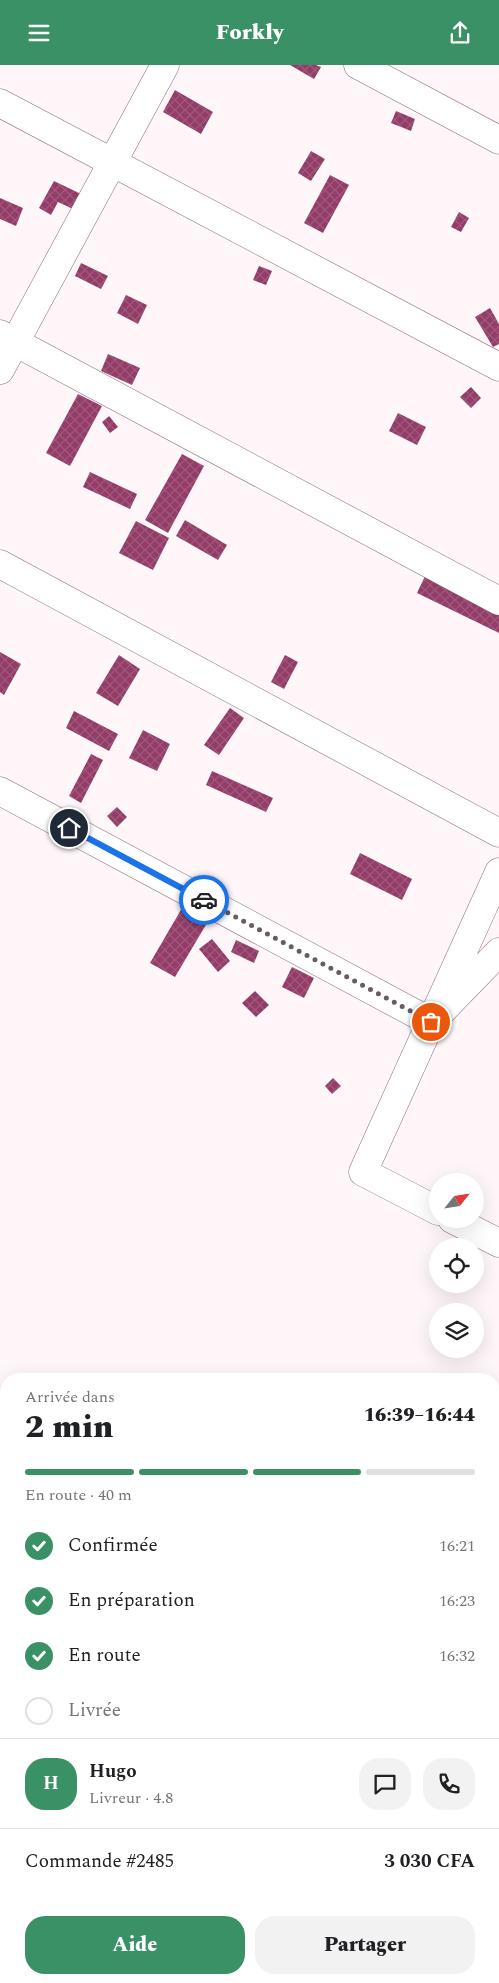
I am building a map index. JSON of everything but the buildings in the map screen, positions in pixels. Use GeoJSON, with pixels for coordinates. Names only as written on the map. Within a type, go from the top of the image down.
{"type":"FeatureCollection","features":[{"type":"Feature","properties":{"kind":"street"},"geometry":{"type":"LineString","coordinates":[[0,370],[8,339],[112,162],[165,65]]}},
{"type":"Feature","properties":{"kind":"street"},"geometry":{"type":"LineString","coordinates":[[358,65],[499,140]]}},
{"type":"Feature","properties":{"kind":"street"},"geometry":{"type":"LineString","coordinates":[[0,103],[499,367]]}},
{"type":"Feature","properties":{"kind":"street"},"geometry":{"type":"LineString","coordinates":[[8,339],[499,601]]}},
{"type":"Feature","properties":{"kind":"street"},"geometry":{"type":"LineString","coordinates":[[0,563],[499,833]]}},
{"type":"Feature","properties":{"kind":"street"},"geometry":{"type":"LineString","coordinates":[[0,791],[431,1022]]}},
{"type":"Feature","properties":{"kind":"street"},"geometry":{"type":"LineString","coordinates":[[429,1206],[363,1172],[499,872]]}},
{"type":"Feature","properties":{"kind":"street"},"geometry":{"type":"LineString","coordinates":[[431,1022],[499,952]]}},
{"type":"Feature","properties":{"kind":"street"},"geometry":{"type":"LineString","coordinates":[[470,1228],[499,1243]]}},
{"type":"Feature","properties":{"kind":"way so far"},"geometry":{"type":"LineString","coordinates":[[204,900],[431,1022]]}},
{"type":"Feature","properties":{"kind":"route"},"geometry":{"type":"LineString","coordinates":[[69,828],[204,900]]}}]}
